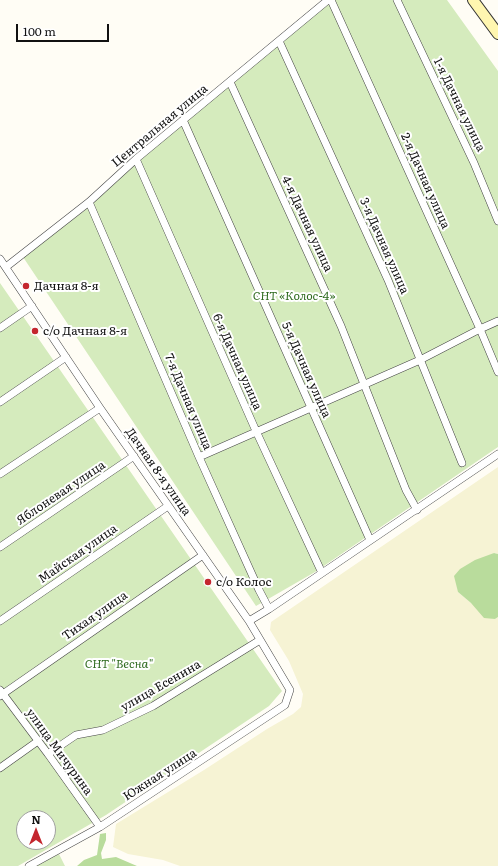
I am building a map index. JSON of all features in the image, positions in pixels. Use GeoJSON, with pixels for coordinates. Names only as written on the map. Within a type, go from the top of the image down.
{"type":"FeatureCollection","features":[{"type":"Feature","properties":{"kind":"street","name":"Центральная улица"},"geometry":{"type":"LineString","coordinates":[[6,267],[89,202],[136,159],[330,0]]}},
{"type":"Feature","properties":{"kind":"street","name":"2-я Дачная улица"},"geometry":{"type":"LineString","coordinates":[[330,0],[480,329],[498,372]]}},
{"type":"Feature","properties":{"kind":"street","name":"1-я Дачная улица"},"geometry":{"type":"LineString","coordinates":[[397,0],[474,163],[498,221]]}},
{"type":"Feature","properties":{"kind":"street"},"geometry":{"type":"LineString","coordinates":[[473,0],[498,34]]}},
{"type":"Feature","properties":{"kind":"street","name":"3-я Дачная улица"},"geometry":{"type":"LineString","coordinates":[[279,41],[388,280],[462,463]]}},
{"type":"Feature","properties":{"kind":"street","name":"4-я Дачная улица"},"geometry":{"type":"LineString","coordinates":[[230,82],[319,275],[341,326],[406,490],[417,510]]}},
{"type":"Feature","properties":{"kind":"street","name":"5-я Дачная улица"},"geometry":{"type":"LineString","coordinates":[[183,120],[370,540]]}},
{"type":"Feature","properties":{"kind":"street","name":"6-я Дачная улица"},"geometry":{"type":"LineString","coordinates":[[136,159],[256,431],[322,573]]}},
{"type":"Feature","properties":{"kind":"street","name":"7-я Дачная улица"},"geometry":{"type":"LineString","coordinates":[[89,202],[199,457],[269,609]]}},
{"type":"Feature","properties":{"kind":"street","name":"Дачная 8-я улица"},"geometry":{"type":"LineString","coordinates":[[0,259],[100,408],[249,622],[290,690]]}},
{"type":"Feature","properties":{"kind":"street"},"geometry":{"type":"LineString","coordinates":[[0,328],[32,306]]}},
{"type":"Feature","properties":{"kind":"street"},"geometry":{"type":"LineString","coordinates":[[199,457],[256,431],[312,409],[420,360],[498,321]]}},
{"type":"Feature","properties":{"kind":"street"},"geometry":{"type":"LineString","coordinates":[[0,402],[66,357]]}},
{"type":"Feature","properties":{"kind":"street"},"geometry":{"type":"LineString","coordinates":[[0,474],[100,408]]}},
{"type":"Feature","properties":{"kind":"street"},"geometry":{"type":"LineString","coordinates":[[249,622],[498,454]]}},
{"type":"Feature","properties":{"kind":"street","name":"Яблоневая улица"},"geometry":{"type":"LineString","coordinates":[[0,547],[134,456]]}},
{"type":"Feature","properties":{"kind":"street","name":"Майская улица"},"geometry":{"type":"LineString","coordinates":[[0,621],[168,506]]}},
{"type":"Feature","properties":{"kind":"street","name":"Тихая улица"},"geometry":{"type":"LineString","coordinates":[[1,693],[203,555]]}},
{"type":"Feature","properties":{"kind":"street","name":"улица Есенина"},"geometry":{"type":"LineString","coordinates":[[48,754],[76,735],[103,730],[152,706],[260,640]]}},
{"type":"Feature","properties":{"kind":"street","name":"Южная улица"},"geometry":{"type":"LineString","coordinates":[[29,866],[100,827],[286,705],[290,690]]}},
{"type":"Feature","properties":{"kind":"street","name":"улица Мичурина"},"geometry":{"type":"LineString","coordinates":[[1,693],[48,754],[100,827]]}},
{"type":"Feature","properties":{"kind":"street"},"geometry":{"type":"LineString","coordinates":[[0,768],[38,741]]}},
{"type":"Feature","properties":{"kind":"shaded area"},"geometry":{"type":"Polygon","coordinates":[[[498,467],[498,554],[494,553],[458,592],[471,603],[495,619],[498,617],[498,866],[180,866],[163,860],[128,854],[113,847],[116,824],[293,714],[301,707],[303,694],[289,661],[270,630],[271,622],[498,467]]]}},
{"type":"Feature","properties":{"kind":"green space","name":"СНТ «Колос-4»"},"geometry":{"type":"Polygon","coordinates":[[[333,0],[447,0],[498,71],[498,447],[315,572],[256,606],[23,257],[88,208],[140,160],[333,0]]]}},
{"type":"Feature","properties":{"kind":"green space","name":"СНТ \"Весна\""},"geometry":{"type":"Polygon","coordinates":[[[0,283],[282,691],[269,706],[106,815],[56,844],[56,810],[16,810],[16,850],[46,850],[18,866],[0,866],[0,283]]]}},
{"type":"Feature","properties":{"kind":"green space"},"geometry":{"type":"Polygon","coordinates":[[[494,553],[498,554],[498,617],[495,619],[484,618],[471,603],[458,592],[454,576],[460,569],[475,560],[494,553]]]}},
{"type":"Feature","properties":{"kind":"green space"},"geometry":{"type":"Polygon","coordinates":[[[106,833],[106,840],[101,853],[102,859],[116,857],[137,866],[77,866],[84,860],[97,855],[100,834],[106,833]]]}},
{"type":"Feature","properties":{"kind":"green space"},"geometry":{"type":"Polygon","coordinates":[[[59,854],[65,866],[33,866],[59,854]]]}},
{"type":"Feature","properties":{"kind":"place","name":"Дачная 8-я"},"geometry":{"type":"Point","coordinates":[26,286]}},
{"type":"Feature","properties":{"kind":"place","name":"с/о Дачная 8-я"},"geometry":{"type":"Point","coordinates":[35,331]}},
{"type":"Feature","properties":{"kind":"place","name":"с/о Колос"},"geometry":{"type":"Point","coordinates":[208,582]}}]}
